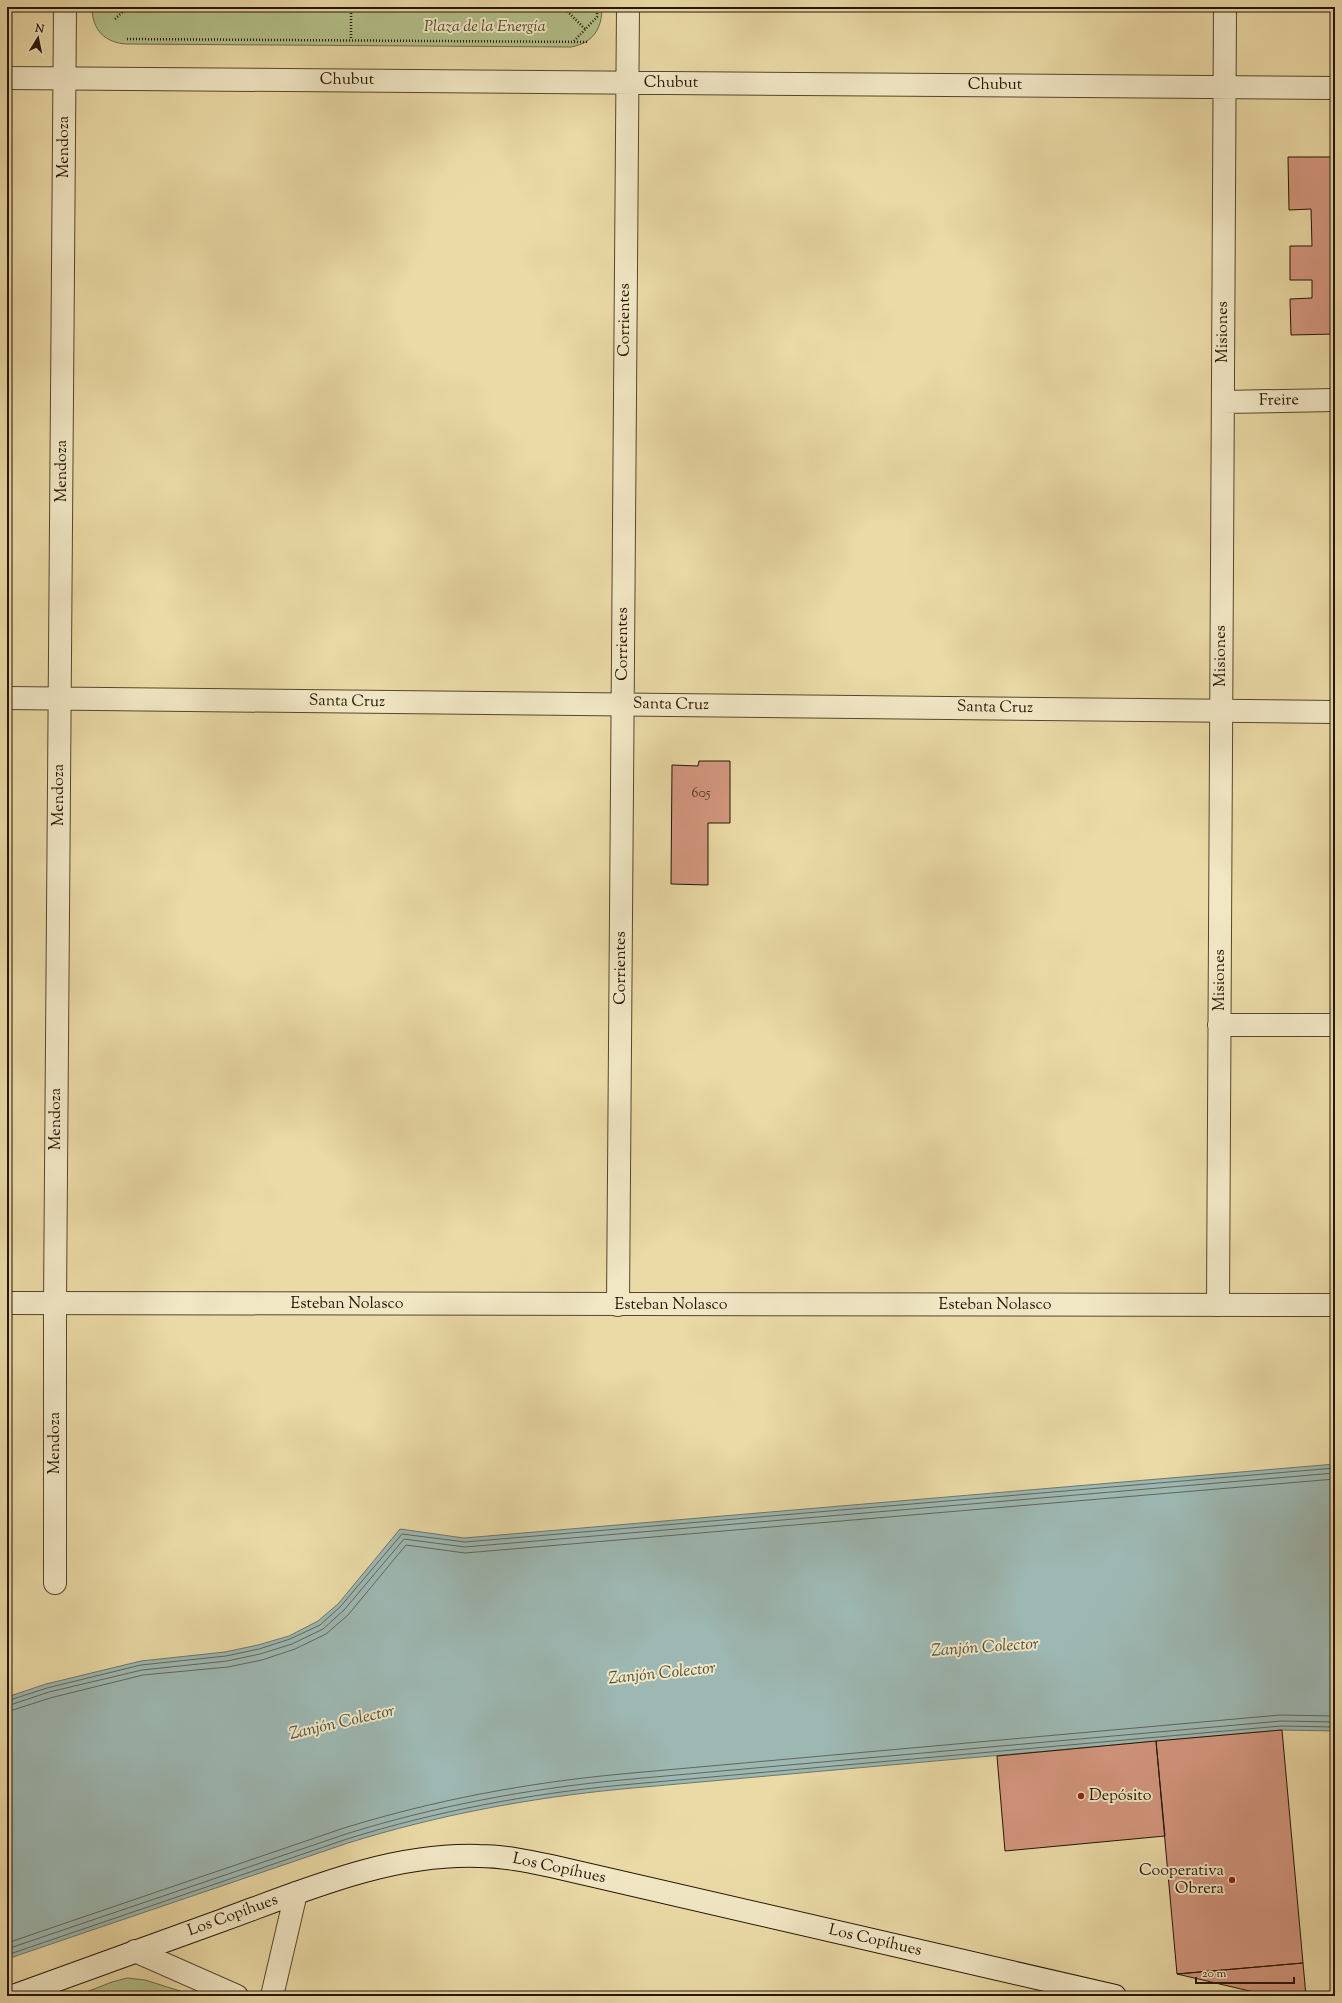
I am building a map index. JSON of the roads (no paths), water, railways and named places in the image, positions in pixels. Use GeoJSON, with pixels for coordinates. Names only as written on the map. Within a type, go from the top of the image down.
{"type":"FeatureCollection","features":[{"type":"Feature","properties":{"kind":"street","name":"Mendoza"},"geometry":{"type":"LineString","coordinates":[[54,1583],[54,1303],[65,7]]}},
{"type":"Feature","properties":{"kind":"street","name":"Corrientes"},"geometry":{"type":"LineString","coordinates":[[618,1305],[628,7]]}},
{"type":"Feature","properties":{"kind":"street","name":"Misiones"},"geometry":{"type":"LineString","coordinates":[[1218,1305],[1225,7]]}},
{"type":"Feature","properties":{"kind":"street","name":"Chubut"},"geometry":{"type":"LineString","coordinates":[[7,78],[1335,88]]}},
{"type":"Feature","properties":{"kind":"street","name":"Freire"},"geometry":{"type":"LineString","coordinates":[[1223,402],[1335,400]]}},
{"type":"Feature","properties":{"kind":"street","name":"Santa Cruz"},"geometry":{"type":"LineString","coordinates":[[7,698],[1335,712]]}},
{"type":"Feature","properties":{"kind":"street"},"geometry":{"type":"LineString","coordinates":[[1219,1026],[1335,1025]]}},
{"type":"Feature","properties":{"kind":"street","name":"Esteban Nolasco"},"geometry":{"type":"LineString","coordinates":[[7,1303],[1335,1305]]}},
{"type":"Feature","properties":{"kind":"street","name":"Los Copíhues"},"geometry":{"type":"LineString","coordinates":[[13,1996],[296,1893],[361,1872],[410,1861],[456,1856],[503,1858],[558,1868],[1115,1996]]}},
{"type":"Feature","properties":{"kind":"street"},"geometry":{"type":"LineString","coordinates":[[272,1996],[296,1893]]}},
{"type":"Feature","properties":{"kind":"street"},"geometry":{"type":"LineString","coordinates":[[135,1951],[238,1996]]}},
{"type":"Feature","properties":{"kind":"water","name":"Zanjón Colector"},"geometry":{"type":"Polygon","coordinates":[[[1335,1464],[1335,1731],[1282,1730],[622,1789],[553,1797],[518,1803],[416,1824],[348,1843],[7,1959],[7,1697],[46,1684],[141,1661],[225,1652],[258,1645],[289,1636],[318,1621],[338,1604],[400,1529],[464,1538],[1335,1464]]]}},
{"type":"Feature","properties":{"kind":"place","name":"Depósito"},"geometry":{"type":"Point","coordinates":[1081,1796]}},
{"type":"Feature","properties":{"kind":"place","name":"Cooperativa Obrera"},"geometry":{"type":"Point","coordinates":[1232,1880]}},
{"type":"Feature","properties":{"kind":"park label","name":"Plaza de la Energía"},"geometry":{"type":"Point","coordinates":[485,27]}}]}
